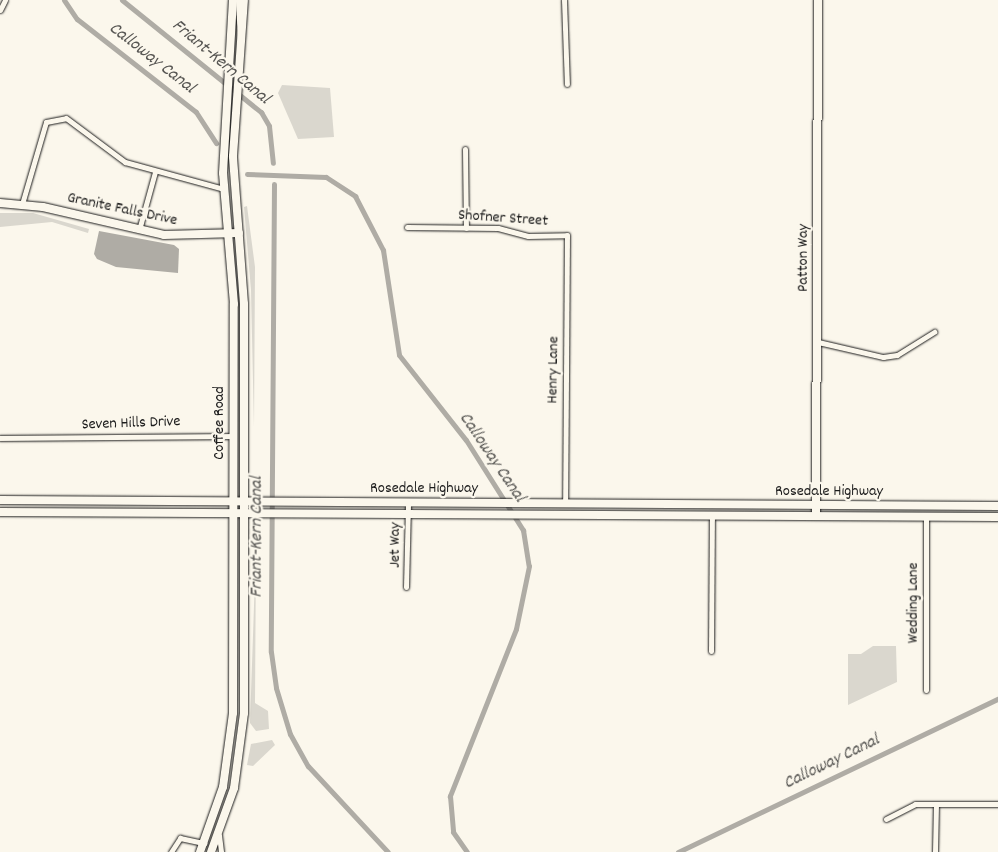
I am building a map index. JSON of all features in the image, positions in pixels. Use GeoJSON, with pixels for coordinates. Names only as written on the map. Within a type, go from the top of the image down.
{"type":"FeatureCollection","features":[{"type":"Feature","properties":{"kind":"main road","name":"Coffee Road"},"geometry":{"type":"LineString","coordinates":[[200,852],[223,787],[232,735],[234,304],[224,189],[226,95],[232,0]]}},
{"type":"Feature","properties":{"kind":"main road","name":"Coffee Road"},"geometry":{"type":"LineString","coordinates":[[211,852],[219,832],[243,736],[246,501],[240,233],[233,156],[244,0]]}},
{"type":"Feature","properties":{"kind":"main road","name":"Patton Way"},"geometry":{"type":"LineString","coordinates":[[816,516],[818,0]]}},
{"type":"Feature","properties":{"kind":"main road","name":"Granite Falls Drive"},"geometry":{"type":"LineString","coordinates":[[0,203],[22,204],[139,230],[179,236],[240,233]]}},
{"type":"Feature","properties":{"kind":"main road","name":"Rosedale Highway"},"geometry":{"type":"LineString","coordinates":[[0,500],[499,504],[564,515],[998,517]]}},
{"type":"Feature","properties":{"kind":"main road","name":"Rosedale Highway"},"geometry":{"type":"LineString","coordinates":[[0,512],[503,514],[523,509],[565,504],[994,506]]}},
{"type":"Feature","properties":{"kind":"main road"},"geometry":{"type":"LineString","coordinates":[[564,515],[577,508],[626,504]]}},
{"type":"Feature","properties":{"kind":"main road"},"geometry":{"type":"LineString","coordinates":[[873,516],[880,510],[932,506]]}},
{"type":"Feature","properties":{"kind":"main road"},"geometry":{"type":"LineString","coordinates":[[926,516],[934,511],[978,511],[994,506]]}},
{"type":"Feature","properties":{"kind":"street"},"geometry":{"type":"LineString","coordinates":[[0,10],[6,0]]}},
{"type":"Feature","properties":{"kind":"street"},"geometry":{"type":"LineString","coordinates":[[238,0],[242,44]]}},
{"type":"Feature","properties":{"kind":"street"},"geometry":{"type":"LineString","coordinates":[[564,0],[567,84]]}},
{"type":"Feature","properties":{"kind":"street"},"geometry":{"type":"LineString","coordinates":[[22,204],[42,131],[55,119],[66,118],[125,162],[154,172],[224,189]]}},
{"type":"Feature","properties":{"kind":"street"},"geometry":{"type":"LineString","coordinates":[[465,149],[466,228]]}},
{"type":"Feature","properties":{"kind":"street"},"geometry":{"type":"LineString","coordinates":[[139,230],[154,172]]}},
{"type":"Feature","properties":{"kind":"street","name":"Shofner Street"},"geometry":{"type":"LineString","coordinates":[[407,227],[466,228],[567,235]]}},
{"type":"Feature","properties":{"kind":"street","name":"Henry Lane"},"geometry":{"type":"LineString","coordinates":[[565,504],[567,235]]}},
{"type":"Feature","properties":{"kind":"street"},"geometry":{"type":"LineString","coordinates":[[818,342],[883,356],[897,355],[934,332]]}},
{"type":"Feature","properties":{"kind":"street","name":"Seven Hills Drive"},"geometry":{"type":"LineString","coordinates":[[0,438],[233,436]]}},
{"type":"Feature","properties":{"kind":"street","name":"Jet Way"},"geometry":{"type":"LineString","coordinates":[[406,587],[408,503]]}},
{"type":"Feature","properties":{"kind":"street"},"geometry":{"type":"LineString","coordinates":[[711,652],[712,515]]}},
{"type":"Feature","properties":{"kind":"street","name":"Wedding Lane"},"geometry":{"type":"LineString","coordinates":[[926,516],[926,690]]}},
{"type":"Feature","properties":{"kind":"street"},"geometry":{"type":"LineString","coordinates":[[935,852],[936,804]]}},
{"type":"Feature","properties":{"kind":"street"},"geometry":{"type":"LineString","coordinates":[[886,819],[908,806],[998,804]]}},
{"type":"Feature","properties":{"kind":"street","name":"Coffee Road"},"geometry":{"type":"LineString","coordinates":[[219,832],[221,852]]}},
{"type":"Feature","properties":{"kind":"street"},"geometry":{"type":"LineString","coordinates":[[171,852],[180,838],[204,843]]}},
{"type":"Feature","properties":{"kind":"shaded area"},"geometry":{"type":"Polygon","coordinates":[[[282,85],[330,88],[334,137],[298,139],[278,93],[282,85]]]}},
{"type":"Feature","properties":{"kind":"shaded area"},"geometry":{"type":"Polygon","coordinates":[[[247,206],[255,267],[254,428],[251,290],[244,207],[247,206]]]}},
{"type":"Feature","properties":{"kind":"shaded area"},"geometry":{"type":"Polygon","coordinates":[[[0,213],[33,213],[89,229],[88,233],[52,222],[0,227],[0,213]]]}},
{"type":"Feature","properties":{"kind":"shaded area"},"geometry":{"type":"Polygon","coordinates":[[[99,231],[174,245],[179,249],[178,273],[116,267],[97,259],[94,254],[99,231]]]}},
{"type":"Feature","properties":{"kind":"shaded area"},"geometry":{"type":"Polygon","coordinates":[[[256,547],[255,703],[268,711],[269,729],[256,731],[250,723],[256,547]]]}},
{"type":"Feature","properties":{"kind":"shaded area"},"geometry":{"type":"Polygon","coordinates":[[[873,646],[896,646],[897,682],[848,705],[848,654],[861,654],[873,646]]]}},
{"type":"Feature","properties":{"kind":"shaded area"},"geometry":{"type":"Polygon","coordinates":[[[272,740],[275,745],[253,766],[247,765],[251,744],[272,740]]]}},
{"type":"Feature","properties":{"kind":"waterway","name":"Calloway Canal"},"geometry":{"type":"LineString","coordinates":[[64,0],[77,19],[196,112],[216,143]]}},
{"type":"Feature","properties":{"kind":"waterway","name":"Friant-Kern Canal"},"geometry":{"type":"LineString","coordinates":[[122,0],[261,112],[269,126],[273,163]]}},
{"type":"Feature","properties":{"kind":"waterway","name":"Calloway Canal"},"geometry":{"type":"LineString","coordinates":[[247,174],[326,177],[355,196],[383,250],[399,355],[466,440],[523,530],[529,566],[516,629],[450,796],[453,832],[467,852]]}},
{"type":"Feature","properties":{"kind":"waterway","name":"Friant-Kern Canal"},"geometry":{"type":"LineString","coordinates":[[274,184],[271,652],[276,688],[290,734],[308,766],[388,852]]}},
{"type":"Feature","properties":{"kind":"waterway","name":"Calloway Canal"},"geometry":{"type":"LineString","coordinates":[[678,852],[998,699]]}}]}
